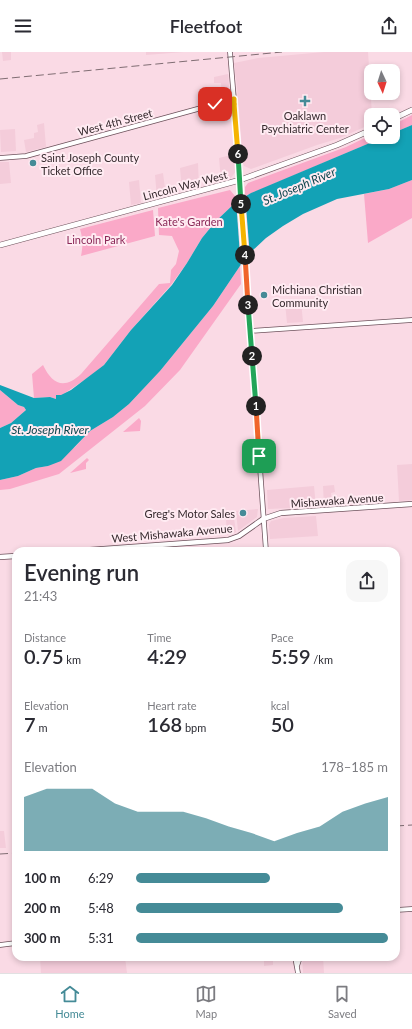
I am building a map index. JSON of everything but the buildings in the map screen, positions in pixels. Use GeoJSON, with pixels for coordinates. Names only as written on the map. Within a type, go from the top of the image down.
{"type":"FeatureCollection","features":[{"type":"Feature","properties":{"kind":"main road"},"geometry":{"type":"LineString","coordinates":[[400,116],[412,110]]}},
{"type":"Feature","properties":{"kind":"main road","name":"Lincoln Way West"},"geometry":{"type":"LineString","coordinates":[[0,245],[240,180],[337,145],[364,133]]}},
{"type":"Feature","properties":{"kind":"main road","name":"Mishawaka Avenue"},"geometry":{"type":"LineString","coordinates":[[264,519],[276,514],[412,504]]}},
{"type":"Feature","properties":{"kind":"main road","name":"West Mishawaka Avenue"},"geometry":{"type":"LineString","coordinates":[[131,547],[228,540],[244,533],[264,519]]}},
{"type":"Feature","properties":{"kind":"main road"},"geometry":{"type":"LineString","coordinates":[[0,557],[12,556]]}},
{"type":"Feature","properties":{"kind":"street"},"geometry":{"type":"LineString","coordinates":[[230,52],[266,547]]}},
{"type":"Feature","properties":{"kind":"street","name":"West 4th Street"},"geometry":{"type":"LineString","coordinates":[[0,158],[26,156],[234,99]]}},
{"type":"Feature","properties":{"kind":"street"},"geometry":{"type":"LineString","coordinates":[[250,331],[412,320]]}},
{"type":"Feature","properties":{"kind":"street"},"geometry":{"type":"LineString","coordinates":[[400,910],[412,909]]}},
{"type":"Feature","properties":{"kind":"street"},"geometry":{"type":"LineString","coordinates":[[0,945],[12,944]]}},
{"type":"Feature","properties":{"kind":"street"},"geometry":{"type":"LineString","coordinates":[[296,961],[298,973]]}},
{"type":"Feature","properties":{"kind":"street"},"geometry":{"type":"LineString","coordinates":[[297,967],[299,961]]}},
{"type":"Feature","properties":{"kind":"shaded area"},"geometry":{"type":"Polygon","coordinates":[[[2,52],[11,52],[11,60],[3,61],[2,52]]]}},
{"type":"Feature","properties":{"kind":"shaded area"},"geometry":{"type":"Polygon","coordinates":[[[146,52],[184,52],[146,55],[146,52]]]}},
{"type":"Feature","properties":{"kind":"shaded area","name":"Oaklawn Psychiatric Center"},"geometry":{"type":"Polygon","coordinates":[[[324,52],[368,52],[369,64],[364,64],[364,100],[371,100],[372,108],[364,108],[364,127],[340,138],[251,169],[244,166],[234,63],[258,58],[324,52]]]}},
{"type":"Feature","properties":{"kind":"shaded area"},"geometry":{"type":"Polygon","coordinates":[[[228,74],[230,96],[222,99],[221,83],[214,83],[214,77],[228,74]]]}},
{"type":"Feature","properties":{"kind":"shaded area"},"geometry":{"type":"Polygon","coordinates":[[[44,123],[46,147],[26,152],[24,140],[34,138],[34,133],[38,132],[37,125],[44,123]]]}},
{"type":"Feature","properties":{"kind":"shaded area"},"geometry":{"type":"Polygon","coordinates":[[[15,129],[16,151],[1,152],[0,130],[15,129]]]}},
{"type":"Feature","properties":{"kind":"shaded area"},"geometry":{"type":"Polygon","coordinates":[[[235,154],[236,171],[231,178],[221,181],[219,158],[235,154]]]}},
{"type":"Feature","properties":{"kind":"shaded area"},"geometry":{"type":"Polygon","coordinates":[[[0,162],[9,162],[11,183],[0,184],[0,162]]]}},
{"type":"Feature","properties":{"kind":"shaded area"},"geometry":{"type":"Polygon","coordinates":[[[198,163],[199,187],[182,191],[180,168],[198,163]]]}},
{"type":"Feature","properties":{"kind":"shaded area"},"geometry":{"type":"Polygon","coordinates":[[[163,173],[166,196],[157,198],[155,175],[163,173]]]}},
{"type":"Feature","properties":{"kind":"shaded area"},"geometry":{"type":"Polygon","coordinates":[[[139,180],[141,203],[131,205],[129,182],[139,180]]]}},
{"type":"Feature","properties":{"kind":"shaded area"},"geometry":{"type":"Polygon","coordinates":[[[301,301],[303,322],[287,323],[285,303],[301,301]]]}},
{"type":"Feature","properties":{"kind":"shaded area"},"geometry":{"type":"Polygon","coordinates":[[[412,464],[412,500],[399,501],[397,465],[412,464]]]}},
{"type":"Feature","properties":{"kind":"shaded area"},"geometry":{"type":"Polygon","coordinates":[[[334,485],[335,492],[331,493],[332,506],[324,506],[323,486],[334,485]]]}},
{"type":"Feature","properties":{"kind":"shaded area"},"geometry":{"type":"Polygon","coordinates":[[[314,486],[316,507],[268,509],[267,490],[314,486]]]}},
{"type":"Feature","properties":{"kind":"shaded area"},"geometry":{"type":"Polygon","coordinates":[[[258,509],[257,517],[238,531],[236,511],[258,509]]]}},
{"type":"Feature","properties":{"kind":"shaded area"},"geometry":{"type":"Polygon","coordinates":[[[233,511],[236,532],[227,535],[226,520],[224,520],[223,512],[233,511]]]}},
{"type":"Feature","properties":{"kind":"shaded area"},"geometry":{"type":"Polygon","coordinates":[[[316,516],[318,536],[270,539],[269,525],[271,521],[284,518],[316,516]]]}},
{"type":"Feature","properties":{"kind":"shaded area"},"geometry":{"type":"Polygon","coordinates":[[[0,831],[4,831],[6,848],[0,848],[0,831]]]}},
{"type":"Feature","properties":{"kind":"shaded area"},"geometry":{"type":"Polygon","coordinates":[[[40,961],[126,961],[127,973],[41,973],[40,961]]]}},
{"type":"Feature","properties":{"kind":"shaded area"},"geometry":{"type":"Polygon","coordinates":[[[264,961],[273,961],[273,965],[264,966],[264,961]]]}},
{"type":"Feature","properties":{"kind":"shaded area"},"geometry":{"type":"Polygon","coordinates":[[[302,961],[323,961],[324,973],[303,973],[302,961]]]}},
{"type":"Feature","properties":{"kind":"green space"},"geometry":{"type":"Polygon","coordinates":[[[412,115],[412,125],[400,130],[400,121],[412,115]]]}},
{"type":"Feature","properties":{"kind":"green space"},"geometry":{"type":"Polygon","coordinates":[[[364,138],[364,144],[368,144],[245,196],[245,187],[248,183],[346,147],[364,138]]]}},
{"type":"Feature","properties":{"kind":"green space"},"geometry":{"type":"Polygon","coordinates":[[[412,180],[412,218],[368,243],[364,194],[389,189],[412,180]]]}},
{"type":"Feature","properties":{"kind":"green space","name":"Kate's Garden"},"geometry":{"type":"Polygon","coordinates":[[[230,190],[235,196],[236,202],[216,221],[202,238],[187,263],[171,285],[131,330],[104,365],[56,399],[50,397],[34,398],[32,374],[43,365],[50,377],[59,383],[69,382],[75,379],[159,284],[170,283],[171,270],[176,264],[179,251],[172,236],[159,235],[158,208],[230,190]]]}},
{"type":"Feature","properties":{"kind":"green space","name":"Lincoln Park"},"geometry":{"type":"Polygon","coordinates":[[[153,210],[155,236],[81,256],[82,236],[80,229],[153,210]]]}},
{"type":"Feature","properties":{"kind":"green space"},"geometry":{"type":"Polygon","coordinates":[[[240,266],[241,284],[180,370],[145,406],[59,474],[10,489],[0,490],[0,480],[18,476],[36,468],[48,466],[75,447],[90,431],[113,417],[129,404],[160,371],[213,306],[240,266]]]}},
{"type":"Feature","properties":{"kind":"green space"},"geometry":{"type":"Polygon","coordinates":[[[0,390],[26,410],[11,423],[0,428],[0,390]]]}},
{"type":"Feature","properties":{"kind":"green space"},"geometry":{"type":"Polygon","coordinates":[[[139,418],[141,421],[140,431],[123,432],[139,418]]]}},
{"type":"Feature","properties":{"kind":"green space"},"geometry":{"type":"Polygon","coordinates":[[[87,458],[89,460],[86,463],[86,469],[70,473],[87,458]]]}},
{"type":"Feature","properties":{"kind":"water","name":"St. Joseph River"},"geometry":{"type":"Polygon","coordinates":[[[412,125],[412,180],[389,189],[337,199],[303,214],[266,238],[252,251],[240,266],[213,306],[160,371],[129,404],[113,417],[90,431],[61,461],[48,466],[36,468],[18,476],[0,480],[0,428],[11,423],[26,410],[0,390],[0,385],[34,398],[50,397],[56,399],[56,395],[61,395],[71,390],[104,365],[131,330],[172,285],[202,238],[216,221],[236,202],[251,193],[367,144],[400,144],[400,130],[412,125]]]}},
{"type":"Feature","properties":{"kind":"pier"},"geometry":{"type":"Polygon","coordinates":[[[245,194],[250,257],[241,269],[236,200],[245,194]]]}},
{"type":"Feature","properties":{"kind":"railway"},"geometry":{"type":"LineString","coordinates":[[0,79],[282,52]]}},
{"type":"Feature","properties":{"kind":"railway"},"geometry":{"type":"LineString","coordinates":[[400,826],[412,825]]}},
{"type":"Feature","properties":{"kind":"railway"},"geometry":{"type":"LineString","coordinates":[[0,854],[12,853]]}},
{"type":"Feature","properties":{"kind":"place","name":"Oaklawn Psychiatric Center"},"geometry":{"type":"Point","coordinates":[305,101]}},
{"type":"Feature","properties":{"kind":"place","name":"Saint Joseph County Ticket Office"},"geometry":{"type":"Point","coordinates":[33,163]}},
{"type":"Feature","properties":{"kind":"place","name":"Michiana Christian Community"},"geometry":{"type":"Point","coordinates":[264,295]}},
{"type":"Feature","properties":{"kind":"place","name":"Greg's Motor Sales"},"geometry":{"type":"Point","coordinates":[243,513]}},
{"type":"Feature","properties":{"kind":"route"},"geometry":{"type":"LineString","coordinates":[[215,104],[234,99],[259,456]]}}]}
